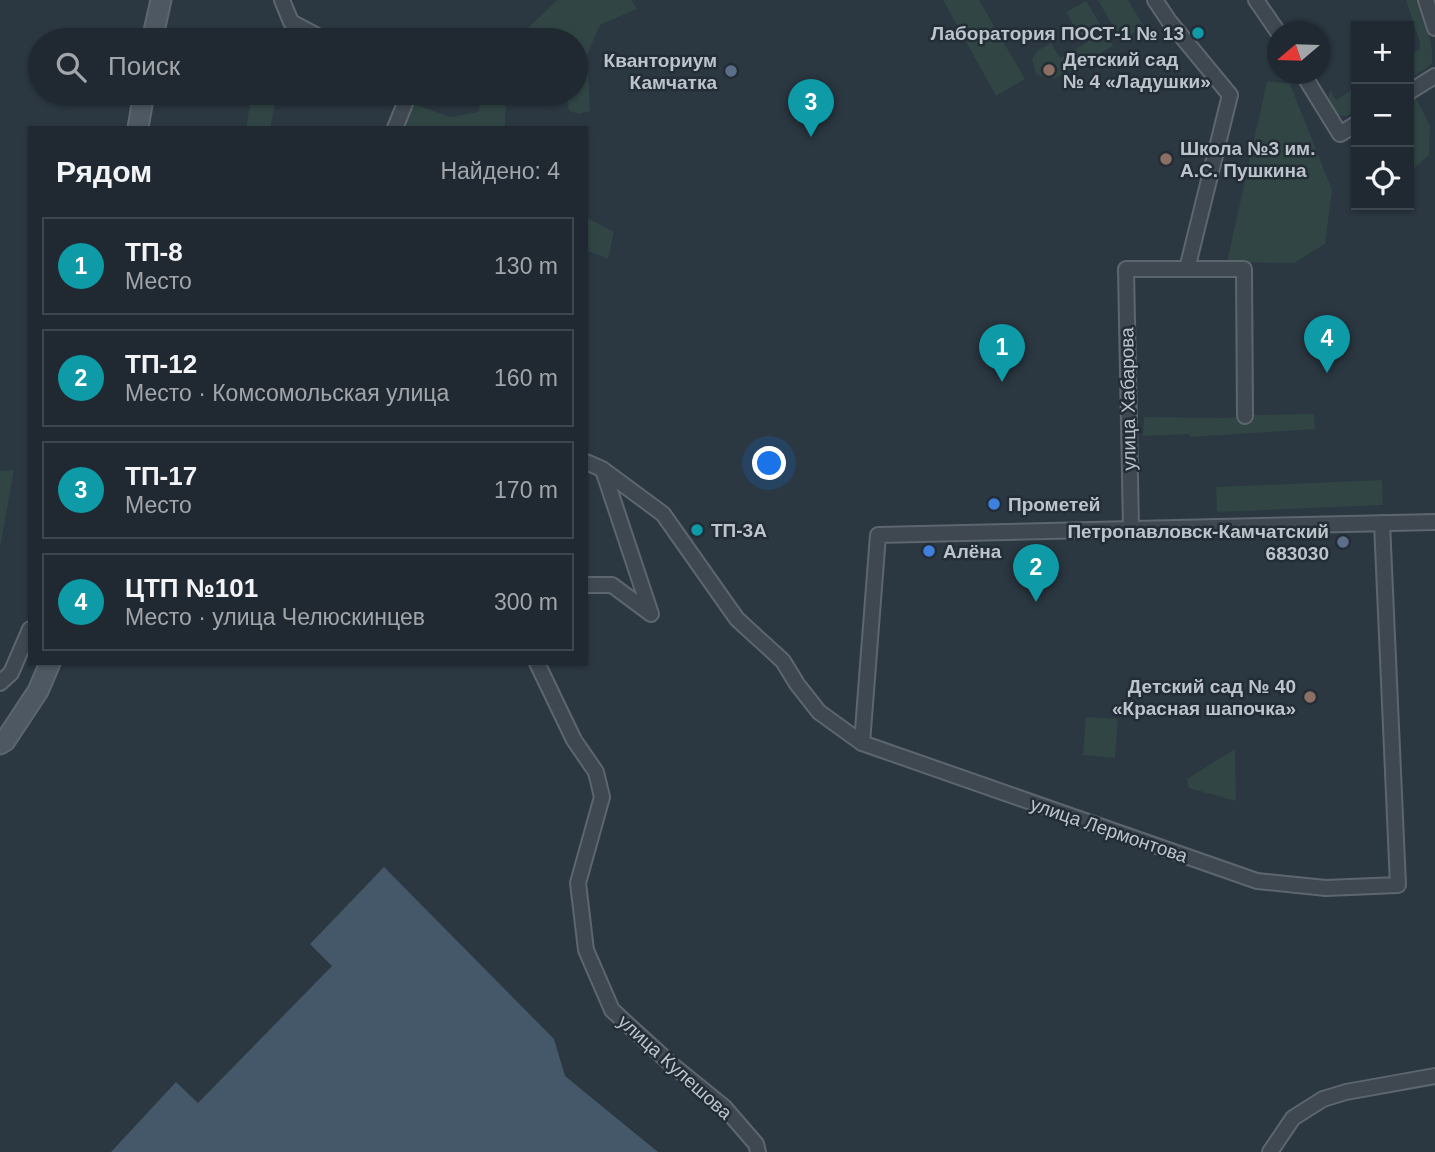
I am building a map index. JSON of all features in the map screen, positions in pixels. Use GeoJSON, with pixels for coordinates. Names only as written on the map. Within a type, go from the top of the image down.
{"type":"FeatureCollection","features":[{"type":"Feature","properties":{"kind":"main road"},"geometry":{"type":"LineString","coordinates":[[155,28],[161,0]]}},
{"type":"Feature","properties":{"kind":"main road"},"geometry":{"type":"LineString","coordinates":[[138,126],[142,105]]}},
{"type":"Feature","properties":{"kind":"main road"},"geometry":{"type":"LineString","coordinates":[[0,744],[5,741],[38,691],[49,665]]}},
{"type":"Feature","properties":{"kind":"street"},"geometry":{"type":"LineString","coordinates":[[282,0],[291,22],[302,28]]}},
{"type":"Feature","properties":{"kind":"street"},"geometry":{"type":"LineString","coordinates":[[1155,0],[1230,95],[1187,269],[1244,269],[1245,416]]}},
{"type":"Feature","properties":{"kind":"street"},"geometry":{"type":"LineString","coordinates":[[1256,0],[1270,21]]}},
{"type":"Feature","properties":{"kind":"street"},"geometry":{"type":"LineString","coordinates":[[1426,0],[1435,28]]}},
{"type":"Feature","properties":{"kind":"street"},"geometry":{"type":"LineString","coordinates":[[1414,89],[1435,76]]}},
{"type":"Feature","properties":{"kind":"street"},"geometry":{"type":"LineString","coordinates":[[1309,84],[1340,134],[1351,127]]}},
{"type":"Feature","properties":{"kind":"street"},"geometry":{"type":"LineString","coordinates":[[396,126],[404,105]]}},
{"type":"Feature","properties":{"kind":"street","name":"улица Хабарова"},"geometry":{"type":"LineString","coordinates":[[1131,529],[1126,269],[1187,269]]}},
{"type":"Feature","properties":{"kind":"street","name":"улица Лермонтова"},"geometry":{"type":"LineString","coordinates":[[588,463],[602,469],[663,514],[737,619],[783,661],[819,712],[862,743],[1257,881],[1326,888],[1398,885],[1382,523]]}},
{"type":"Feature","properties":{"kind":"street"},"geometry":{"type":"LineString","coordinates":[[588,584],[612,585],[651,614],[602,469]]}},
{"type":"Feature","properties":{"kind":"street"},"geometry":{"type":"LineString","coordinates":[[862,743],[878,534],[1435,522]]}},
{"type":"Feature","properties":{"kind":"street"},"geometry":{"type":"LineString","coordinates":[[0,682],[11,673],[28,634]]}},
{"type":"Feature","properties":{"kind":"street","name":"улица Кулешова"},"geometry":{"type":"LineString","coordinates":[[538,665],[574,740],[596,772],[602,797],[578,883],[586,950],[612,1010],[723,1107],[756,1144],[758,1152]]}},
{"type":"Feature","properties":{"kind":"street"},"geometry":{"type":"LineString","coordinates":[[1270,1152],[1293,1118],[1324,1098],[1435,1076]]}},
{"type":"Feature","properties":{"kind":"green space"},"geometry":{"type":"Polygon","coordinates":[[[557,0],[631,0],[637,9],[600,25],[588,53],[588,28],[528,28],[557,0]]]}},
{"type":"Feature","properties":{"kind":"green space"},"geometry":{"type":"Polygon","coordinates":[[[943,0],[979,0],[1025,79],[996,96],[943,0]]]}},
{"type":"Feature","properties":{"kind":"green space"},"geometry":{"type":"Polygon","coordinates":[[[1098,0],[1128,0],[1144,27],[1121,40],[1098,0]]]}},
{"type":"Feature","properties":{"kind":"green space"},"geometry":{"type":"Polygon","coordinates":[[[1406,0],[1420,0],[1433,58],[1430,65],[1414,75],[1414,53],[1420,49],[1420,43],[1406,0]]]}},
{"type":"Feature","properties":{"kind":"green space"},"geometry":{"type":"Polygon","coordinates":[[[1086,1],[1100,24],[1080,36],[1066,12],[1086,1]]]}},
{"type":"Feature","properties":{"kind":"green space"},"geometry":{"type":"Polygon","coordinates":[[[1105,32],[1113,46],[1056,78],[1045,78],[1036,74],[1032,59],[1037,51],[1051,43],[1060,58],[1105,32]]]}},
{"type":"Feature","properties":{"kind":"green space"},"geometry":{"type":"Polygon","coordinates":[[[588,74],[590,111],[579,114],[569,111],[568,105],[588,105],[588,74]]]}},
{"type":"Feature","properties":{"kind":"green space"},"geometry":{"type":"Polygon","coordinates":[[[1267,81],[1267,84],[1290,84],[1332,190],[1325,244],[1294,263],[1227,262],[1267,81]]]}},
{"type":"Feature","properties":{"kind":"green space"},"geometry":{"type":"Polygon","coordinates":[[[1330,90],[1336,100],[1351,90],[1351,113],[1341,116],[1334,111],[1330,103],[1330,90]]]}},
{"type":"Feature","properties":{"kind":"green space"},"geometry":{"type":"Polygon","coordinates":[[[1416,98],[1430,126],[1429,155],[1414,168],[1414,147],[1416,98]]]}},
{"type":"Feature","properties":{"kind":"green space"},"geometry":{"type":"Polygon","coordinates":[[[250,105],[275,105],[270,126],[246,126],[250,105]]]}},
{"type":"Feature","properties":{"kind":"green space"},"geometry":{"type":"Polygon","coordinates":[[[414,105],[450,117],[478,112],[480,105],[506,105],[505,126],[405,126],[414,105]]]}},
{"type":"Feature","properties":{"kind":"green space"},"geometry":{"type":"Polygon","coordinates":[[[588,218],[614,232],[608,259],[588,251],[588,218]]]}},
{"type":"Feature","properties":{"kind":"green space"},"geometry":{"type":"Polygon","coordinates":[[[1314,414],[1315,429],[1190,437],[1190,434],[1143,436],[1144,417],[1228,418],[1314,414]]]}},
{"type":"Feature","properties":{"kind":"green space"},"geometry":{"type":"Polygon","coordinates":[[[14,470],[0,548],[0,471],[14,470]]]}},
{"type":"Feature","properties":{"kind":"green space"},"geometry":{"type":"Polygon","coordinates":[[[1382,480],[1383,505],[1217,512],[1216,487],[1382,480]]]}},
{"type":"Feature","properties":{"kind":"green space"},"geometry":{"type":"Polygon","coordinates":[[[1086,717],[1118,719],[1115,758],[1083,755],[1086,717]]]}},
{"type":"Feature","properties":{"kind":"green space"},"geometry":{"type":"Polygon","coordinates":[[[1235,749],[1236,801],[1189,788],[1187,779],[1235,749]]]}},
{"type":"Feature","properties":{"kind":"water"},"geometry":{"type":"Polygon","coordinates":[[[384,867],[554,1039],[565,1076],[658,1152],[111,1152],[176,1082],[198,1103],[332,966],[310,944],[384,867]]]}},
{"type":"Feature","properties":{"kind":"place","name":"Лаборатория ПОСТ-1 № 13"},"geometry":{"type":"Point","coordinates":[1198,33]}},
{"type":"Feature","properties":{"kind":"place","name":"Детский сад № 4 «Ладушки»"},"geometry":{"type":"Point","coordinates":[1049,70]}},
{"type":"Feature","properties":{"kind":"place","name":"Кванториум Камчатка"},"geometry":{"type":"Point","coordinates":[731,71]}},
{"type":"Feature","properties":{"kind":"place","name":"ТП-17"},"geometry":{"type":"Point","coordinates":[811,137]}},
{"type":"Feature","properties":{"kind":"place","name":"Школа №3 им. А.С. Пушкина"},"geometry":{"type":"Point","coordinates":[1166,159]}},
{"type":"Feature","properties":{"kind":"place","name":"ЦТП №101"},"geometry":{"type":"Point","coordinates":[1327,373]}},
{"type":"Feature","properties":{"kind":"place","name":"ТП-8"},"geometry":{"type":"Point","coordinates":[1002,382]}},
{"type":"Feature","properties":{"kind":"place","name":"Прометей"},"geometry":{"type":"Point","coordinates":[994,504]}},
{"type":"Feature","properties":{"kind":"place","name":"ТП-3А"},"geometry":{"type":"Point","coordinates":[697,530]}},
{"type":"Feature","properties":{"kind":"place","name":"Петропавловск-Камчатский 683030"},"geometry":{"type":"Point","coordinates":[1343,542]}},
{"type":"Feature","properties":{"kind":"place","name":"Алёна"},"geometry":{"type":"Point","coordinates":[929,551]}},
{"type":"Feature","properties":{"kind":"place","name":"ТП-12"},"geometry":{"type":"Point","coordinates":[1036,602]}},
{"type":"Feature","properties":{"kind":"place","name":"Детский сад № 40 «Красная шапочка»"},"geometry":{"type":"Point","coordinates":[1310,697]}}]}
